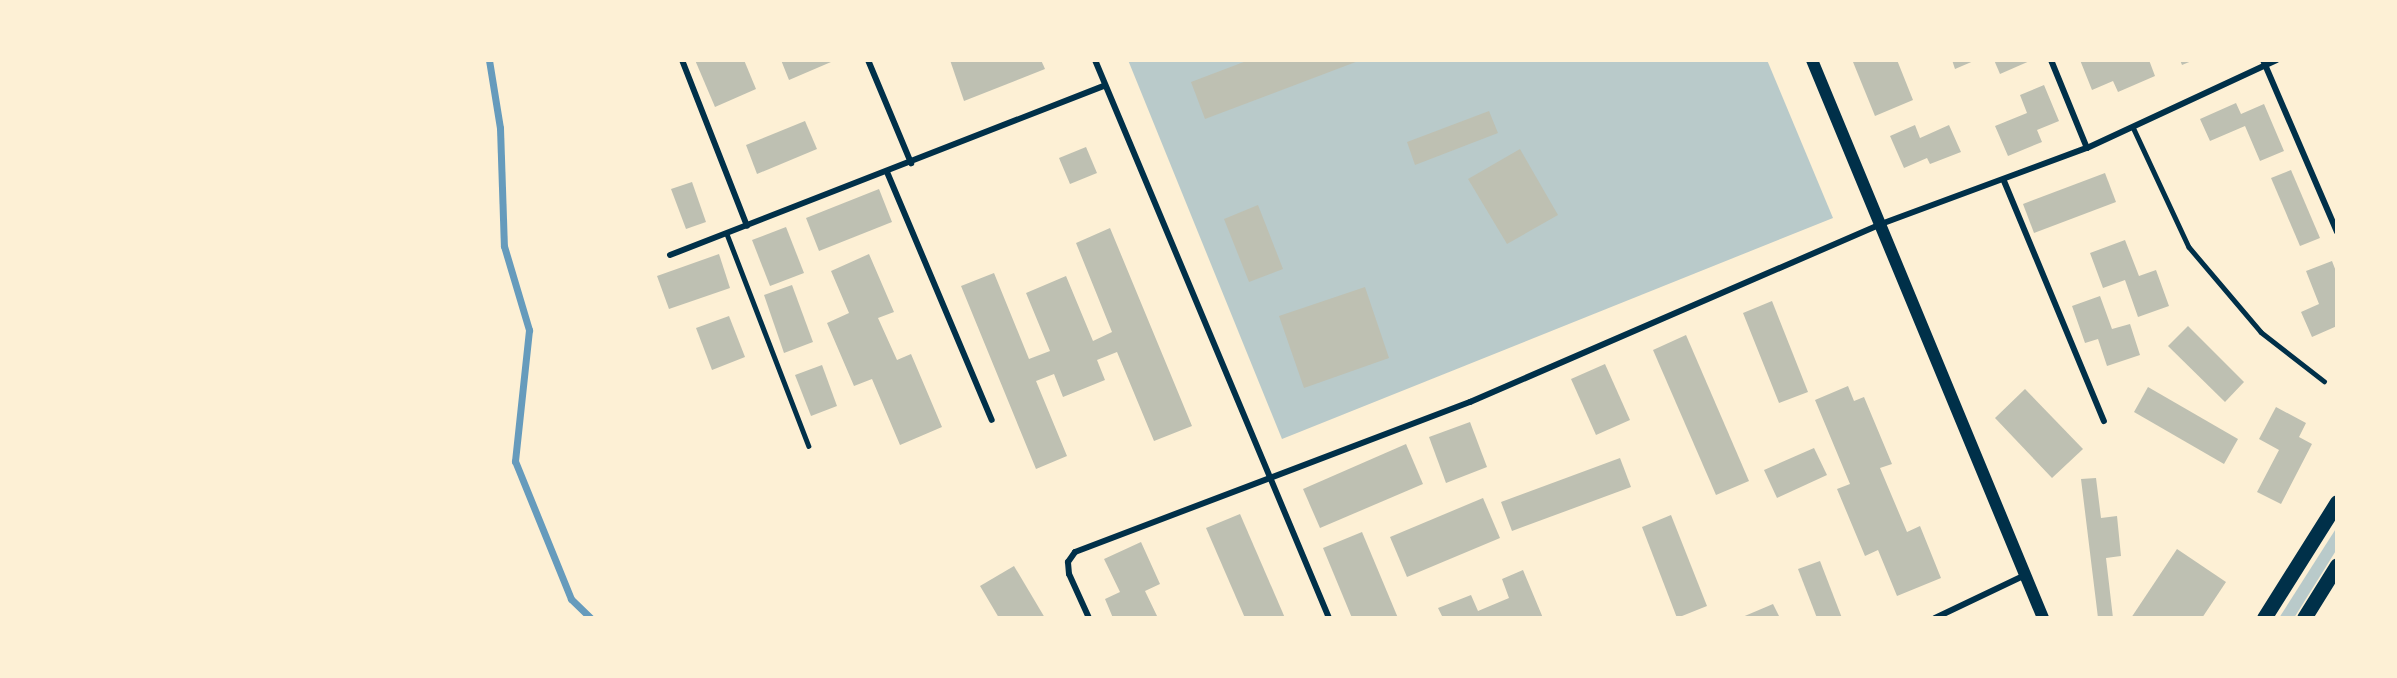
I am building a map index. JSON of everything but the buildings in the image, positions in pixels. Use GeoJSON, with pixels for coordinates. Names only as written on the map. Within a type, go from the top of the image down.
{"type":"FeatureCollection","features":[{"type":"Feature","properties":{"kind":"highway"},"geometry":{"type":"LineString","coordinates":[[2264,618],[2337,502]]}},
{"type":"Feature","properties":{"kind":"highway"},"geometry":{"type":"LineString","coordinates":[[2304,618],[2337,565]]}},
{"type":"Feature","properties":{"kind":"main road"},"geometry":{"type":"LineString","coordinates":[[1812,60],[2043,618]]}},
{"type":"Feature","properties":{"kind":"street"},"geometry":{"type":"LineString","coordinates":[[682,60],[747,226]]}},
{"type":"Feature","properties":{"kind":"street"},"geometry":{"type":"LineString","coordinates":[[868,60],[911,163]]}},
{"type":"Feature","properties":{"kind":"street"},"geometry":{"type":"LineString","coordinates":[[1095,60],[1329,618]]}},
{"type":"Feature","properties":{"kind":"street"},"geometry":{"type":"LineString","coordinates":[[2052,60],[2087,148]]}},
{"type":"Feature","properties":{"kind":"street"},"geometry":{"type":"LineString","coordinates":[[1089,618],[1068,562],[1075,552],[1470,402],[1881,224],[2004,181],[2087,148],[2264,63],[2277,60]]}},
{"type":"Feature","properties":{"kind":"street"},"geometry":{"type":"LineString","coordinates":[[2264,63],[2337,232]]}},
{"type":"Feature","properties":{"kind":"street"},"geometry":{"type":"LineString","coordinates":[[670,255],[911,163],[1105,85]]}},
{"type":"Feature","properties":{"kind":"street"},"geometry":{"type":"LineString","coordinates":[[887,172],[992,420]]}},
{"type":"Feature","properties":{"kind":"street"},"geometry":{"type":"LineString","coordinates":[[2004,181],[2104,421]]}},
{"type":"Feature","properties":{"kind":"street"},"geometry":{"type":"LineString","coordinates":[[1935,618],[2026,575]]}},
{"type":"Feature","properties":{"kind":"lane"},"geometry":{"type":"LineString","coordinates":[[2133,127],[2188,247],[2260,332],[2324,381]]}},
{"type":"Feature","properties":{"kind":"lane"},"geometry":{"type":"LineString","coordinates":[[727,234],[809,446]]}},
{"type":"Feature","properties":{"kind":"shaded area"},"geometry":{"type":"Polygon","coordinates":[[[1128,60],[1767,60],[1833,218],[1282,439],[1128,60]]]}},
{"type":"Feature","properties":{"kind":"shaded area"},"geometry":{"type":"Polygon","coordinates":[[[2337,527],[2337,549],[2294,618],[2279,618],[2337,527]]]}},
{"type":"Feature","properties":{"kind":"waterway"},"geometry":{"type":"LineString","coordinates":[[489,60],[500,128],[504,246],[529,330],[515,461],[571,599],[591,618]]}}]}
